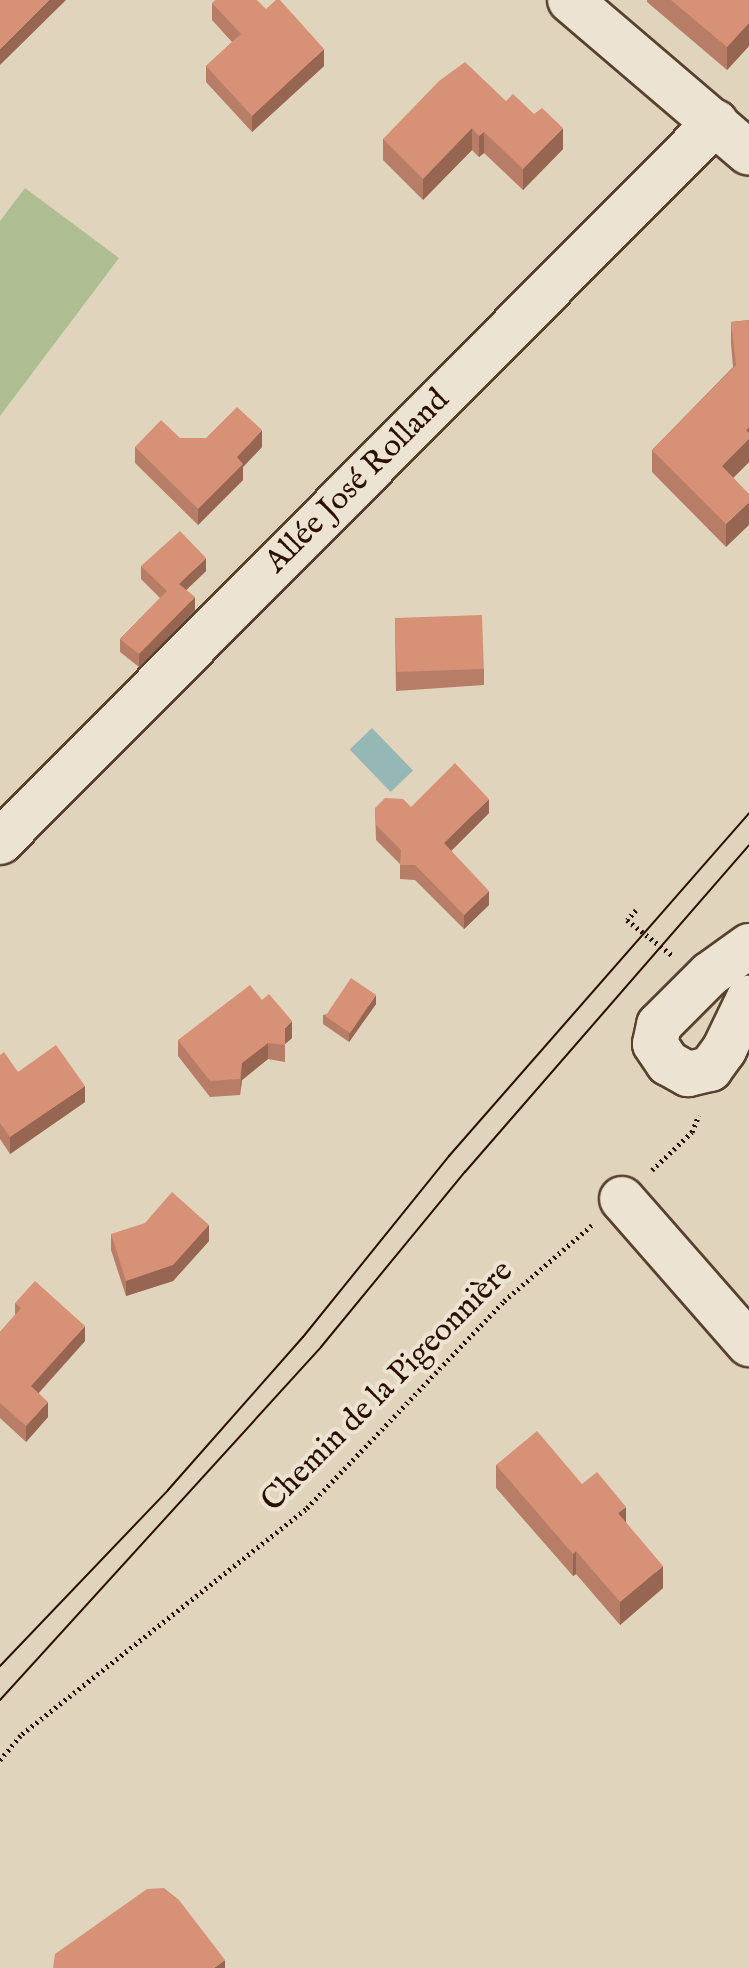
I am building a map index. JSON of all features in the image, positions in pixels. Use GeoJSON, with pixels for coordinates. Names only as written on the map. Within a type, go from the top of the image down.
{"type":"FeatureCollection","features":[{"type":"Feature","properties":{"kind":"street"},"geometry":{"type":"LineString","coordinates":[[570,0],[749,153]]}},
{"type":"Feature","properties":{"kind":"street","name":"Allée José Rolland"},"geometry":{"type":"LineString","coordinates":[[0,842],[716,122]]}},
{"type":"Feature","properties":{"kind":"street"},"geometry":{"type":"LineString","coordinates":[[749,946],[710,974],[659,1025],[655,1044],[668,1063],[688,1074],[710,1069],[724,1050],[749,998]]}},
{"type":"Feature","properties":{"kind":"street"},"geometry":{"type":"LineString","coordinates":[[622,1199],[749,1344]]}},
{"type":"Feature","properties":{"kind":"path"},"geometry":{"type":"LineString","coordinates":[[636,910],[627,920],[677,960],[685,950]]}},
{"type":"Feature","properties":{"kind":"path","name":"Chemin de la Pigeonnière"},"geometry":{"type":"LineString","coordinates":[[0,1760],[22,1734],[307,1508],[504,1301],[622,1199],[692,1132],[699,1118],[700,1071]]}},
{"type":"Feature","properties":{"kind":"green space"},"geometry":{"type":"Polygon","coordinates":[[[25,188],[119,258],[0,416],[0,221],[25,188]]]}},
{"type":"Feature","properties":{"kind":"water"},"geometry":{"type":"Polygon","coordinates":[[[372,728],[413,770],[391,792],[350,750],[372,728]]]}},
{"type":"Feature","properties":{"kind":"building"},"geometry":{"type":"Polygon","coordinates":[[[0,0],[49,0],[0,49],[0,0]]]}},
{"type":"Feature","properties":{"kind":"building"},"geometry":{"type":"Polygon","coordinates":[[[215,0],[257,0],[266,9],[280,0],[324,49],[252,116],[206,66],[241,34],[212,3],[215,0]]]}},
{"type":"Feature","properties":{"kind":"building"},"geometry":{"type":"Polygon","coordinates":[[[671,0],[749,0],[749,23],[727,47],[671,0]]]}},
{"type":"Feature","properties":{"kind":"building"},"geometry":{"type":"Polygon","coordinates":[[[465,62],[506,101],[513,94],[534,114],[542,108],[563,128],[523,169],[484,132],[479,136],[472,128],[423,179],[383,139],[439,81],[465,62]]]}},
{"type":"Feature","properties":{"kind":"building"},"geometry":{"type":"Polygon","coordinates":[[[749,320],[749,427],[746,430],[749,439],[722,466],[749,494],[749,502],[726,524],[652,450],[736,365],[731,322],[749,320]]]}},
{"type":"Feature","properties":{"kind":"building"},"geometry":{"type":"Polygon","coordinates":[[[237,407],[262,430],[237,457],[243,464],[198,509],[135,447],[161,420],[180,438],[206,438],[237,407]]]}},
{"type":"Feature","properties":{"kind":"building"},"geometry":{"type":"Polygon","coordinates":[[[180,531],[206,558],[179,584],[195,597],[139,654],[120,639],[167,591],[141,566],[180,531]]]}},
{"type":"Feature","properties":{"kind":"building"},"geometry":{"type":"Polygon","coordinates":[[[482,615],[484,669],[397,672],[395,618],[482,615]]]}},
{"type":"Feature","properties":{"kind":"building"},"geometry":{"type":"Polygon","coordinates":[[[455,763],[489,799],[444,843],[489,891],[464,915],[415,865],[400,865],[401,850],[376,825],[375,808],[385,798],[403,799],[411,807],[455,763]]]}},
{"type":"Feature","properties":{"kind":"building"},"geometry":{"type":"Polygon","coordinates":[[[351,978],[376,995],[350,1033],[325,1016],[351,978]]]}},
{"type":"Feature","properties":{"kind":"building"},"geometry":{"type":"Polygon","coordinates":[[[250,985],[262,1000],[269,994],[292,1021],[285,1028],[285,1045],[268,1043],[242,1063],[240,1079],[210,1081],[178,1040],[250,985]]]}},
{"type":"Feature","properties":{"kind":"building"},"geometry":{"type":"Polygon","coordinates":[[[56,1045],[85,1086],[10,1137],[0,1123],[0,1055],[4,1052],[18,1072],[56,1045]]]}},
{"type":"Feature","properties":{"kind":"building"},"geometry":{"type":"Polygon","coordinates":[[[172,1192],[209,1225],[173,1265],[126,1281],[111,1234],[145,1223],[172,1192]]]}},
{"type":"Feature","properties":{"kind":"building"},"geometry":{"type":"Polygon","coordinates":[[[35,1281],[85,1326],[31,1386],[48,1402],[26,1426],[0,1403],[0,1332],[21,1308],[15,1303],[35,1281]]]}},
{"type":"Feature","properties":{"kind":"building"},"geometry":{"type":"Polygon","coordinates":[[[537,1431],[582,1484],[597,1472],[626,1507],[618,1513],[663,1566],[620,1602],[576,1551],[573,1554],[496,1465],[537,1431]]]}},
{"type":"Feature","properties":{"kind":"building"},"geometry":{"type":"Polygon","coordinates":[[[164,1888],[179,1900],[225,1960],[214,1968],[53,1968],[55,1954],[147,1889],[164,1888]]]}},
{"type":"Feature","properties":{"kind":"tram line"},"geometry":{"type":"LineString","coordinates":[[0,1666],[168,1490],[303,1337],[449,1156],[749,813]]}},
{"type":"Feature","properties":{"kind":"tram line"},"geometry":{"type":"LineString","coordinates":[[0,1700],[321,1347],[465,1172],[749,845]]}}]}
